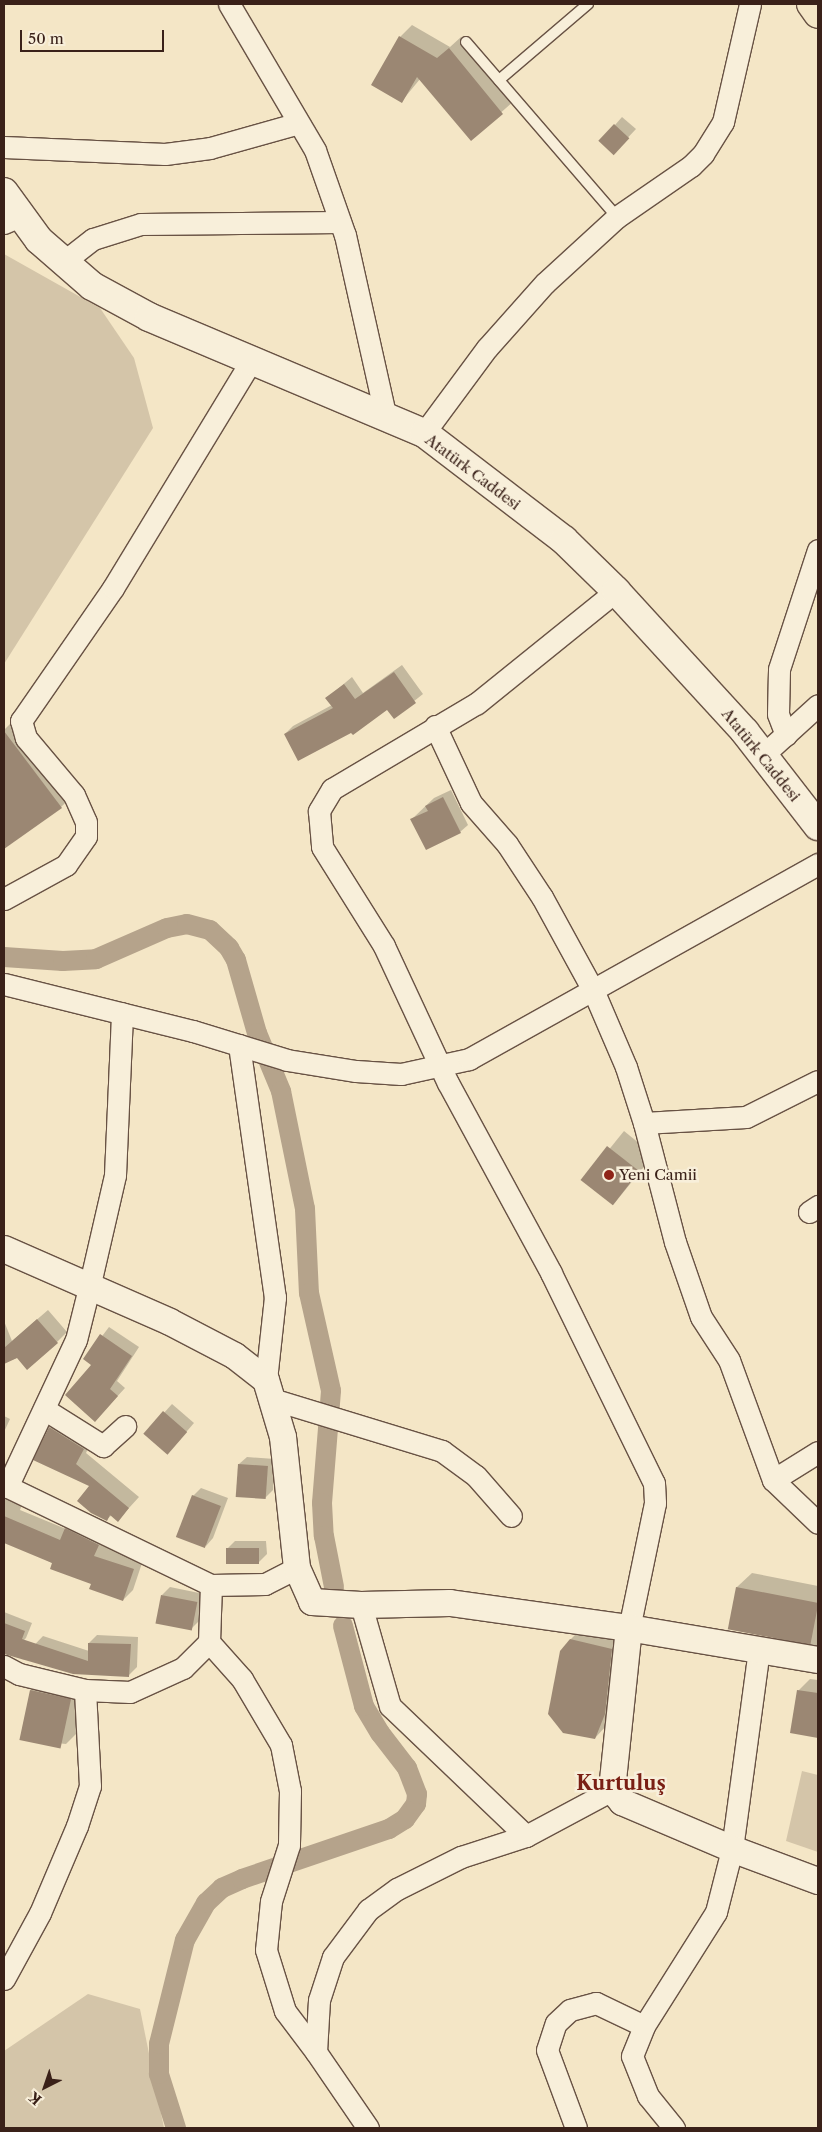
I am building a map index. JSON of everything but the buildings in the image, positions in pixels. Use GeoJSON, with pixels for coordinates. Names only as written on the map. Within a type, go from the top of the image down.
{"type":"FeatureCollection","features":[{"type":"Feature","properties":{"kind":"highway"},"geometry":{"type":"LineString","coordinates":[[811,4],[818,14]]}},
{"type":"Feature","properties":{"kind":"main road","name":"Atatürk Caddesi"},"geometry":{"type":"LineString","coordinates":[[4,192],[12,220],[62,263],[120,304],[424,434],[564,540],[616,591],[764,755],[818,826]]}},
{"type":"Feature","properties":{"kind":"street"},"geometry":{"type":"LineString","coordinates":[[229,4],[315,150],[340,222],[386,418]]}},
{"type":"Feature","properties":{"kind":"street"},"geometry":{"type":"LineString","coordinates":[[424,434],[515,315],[617,217],[691,166],[714,140],[723,122],[750,4]]}},
{"type":"Feature","properties":{"kind":"street"},"geometry":{"type":"LineString","coordinates":[[4,147],[165,154],[210,148],[299,123]]}},
{"type":"Feature","properties":{"kind":"street"},"geometry":{"type":"LineString","coordinates":[[62,263],[93,240],[141,224],[340,222]]}},
{"type":"Feature","properties":{"kind":"street"},"geometry":{"type":"LineString","coordinates":[[4,899],[66,865],[86,836],[86,822],[74,795],[26,738],[20,721],[113,588],[251,361]]}},
{"type":"Feature","properties":{"kind":"street"},"geometry":{"type":"LineString","coordinates":[[786,735],[778,714],[779,669],[818,550]]}},
{"type":"Feature","properties":{"kind":"street"},"geometry":{"type":"LineString","coordinates":[[616,591],[477,702],[332,789],[319,811],[322,847],[384,946],[440,1067],[551,1273],[654,1483],[655,1503],[629,1628],[612,1790],[622,1802],[732,1849],[818,1881]]}},
{"type":"Feature","properties":{"kind":"street"},"geometry":{"type":"LineString","coordinates":[[764,755],[818,705]]}},
{"type":"Feature","properties":{"kind":"street"},"geometry":{"type":"LineString","coordinates":[[435,726],[471,803],[507,844],[542,897],[593,990],[626,1067],[644,1123],[675,1242],[701,1317],[729,1360],[773,1480],[818,1523]]}},
{"type":"Feature","properties":{"kind":"street"},"geometry":{"type":"LineString","coordinates":[[4,984],[122,1013],[287,1060],[356,1071],[401,1074],[440,1067],[469,1059],[818,864]]}},
{"type":"Feature","properties":{"kind":"street"},"geometry":{"type":"LineString","coordinates":[[122,1013],[115,1175],[89,1288],[76,1340],[6,1486],[211,1585],[266,1584],[297,1568]]}},
{"type":"Feature","properties":{"kind":"street"},"geometry":{"type":"LineString","coordinates":[[246,1047],[275,1297],[269,1390],[283,1437],[297,1568],[312,1602],[361,1605],[450,1603],[629,1628],[818,1660]]}},
{"type":"Feature","properties":{"kind":"street"},"geometry":{"type":"LineString","coordinates":[[644,1123],[746,1117],[818,1081]]}},
{"type":"Feature","properties":{"kind":"street"},"geometry":{"type":"LineString","coordinates":[[4,1249],[170,1322],[235,1356],[269,1390],[312,1410],[442,1451],[476,1476],[511,1516]]}},
{"type":"Feature","properties":{"kind":"street"},"geometry":{"type":"LineString","coordinates":[[44,1409],[103,1446],[125,1426]]}},
{"type":"Feature","properties":{"kind":"street"},"geometry":{"type":"LineString","coordinates":[[773,1480],[818,1452]]}},
{"type":"Feature","properties":{"kind":"street"},"geometry":{"type":"LineString","coordinates":[[211,1585],[209,1642],[242,1680],[281,1745],[290,1791],[289,1845],[271,1901],[266,1950],[285,2011],[316,2052],[368,2128]]}},
{"type":"Feature","properties":{"kind":"street"},"geometry":{"type":"LineString","coordinates":[[361,1605],[390,1706],[526,1836]]}},
{"type":"Feature","properties":{"kind":"street"},"geometry":{"type":"LineString","coordinates":[[4,1666],[19,1674],[85,1690],[130,1692],[183,1668],[209,1642]]}},
{"type":"Feature","properties":{"kind":"street"},"geometry":{"type":"LineString","coordinates":[[674,2128],[648,2096],[632,2056],[644,2026],[716,1912],[732,1849],[760,1649]]}},
{"type":"Feature","properties":{"kind":"street"},"geometry":{"type":"LineString","coordinates":[[4,1979],[40,1913],[78,1826],[90,1786],[85,1690]]}},
{"type":"Feature","properties":{"kind":"street"},"geometry":{"type":"LineString","coordinates":[[316,2052],[319,2000],[333,1957],[368,1910],[397,1889],[461,1857],[526,1836],[612,1790]]}},
{"type":"Feature","properties":{"kind":"street"},"geometry":{"type":"LineString","coordinates":[[576,2128],[547,2050],[556,2022],[570,2010],[596,2002],[644,2026]]}},
{"type":"Feature","properties":{"kind":"lane"},"geometry":{"type":"LineString","coordinates":[[499,80],[588,4]]}},
{"type":"Feature","properties":{"kind":"lane"},"geometry":{"type":"LineString","coordinates":[[466,42],[617,217]]}},
{"type":"Feature","properties":{"kind":"shaded area"},"geometry":{"type":"Polygon","coordinates":[[[4,254],[100,308],[134,358],[153,428],[4,664],[4,254]]]}},
{"type":"Feature","properties":{"kind":"shaded area"},"geometry":{"type":"Polygon","coordinates":[[[802,1771],[818,1775],[818,1852],[786,1841],[802,1771]]]}},
{"type":"Feature","properties":{"kind":"shaded area"},"geometry":{"type":"Polygon","coordinates":[[[88,1994],[140,2009],[164,2128],[4,2128],[4,2051],[88,1994]]]}},
{"type":"Feature","properties":{"kind":"waterway"},"geometry":{"type":"LineString","coordinates":[[4,957],[63,961],[96,959],[167,928],[187,924],[210,930],[229,948],[236,960],[257,1033],[281,1091],[305,1209],[309,1293],[331,1391],[322,1503],[324,1536],[334,1587]]}},
{"type":"Feature","properties":{"kind":"waterway"},"geometry":{"type":"LineString","coordinates":[[176,2128],[159,2074],[159,2044],[185,1940],[206,1903],[222,1888],[242,1879],[389,1829],[405,1819],[416,1804],[417,1794],[407,1768],[380,1733],[364,1706],[343,1626]]}},
{"type":"Feature","properties":{"kind":"place","name":"Yeni Camii"},"geometry":{"type":"Point","coordinates":[609,1175]}},
{"type":"Feature","properties":{"kind":"district","name":"Kurtuluş"},"geometry":{"type":"Point","coordinates":[621,1783]}}]}
